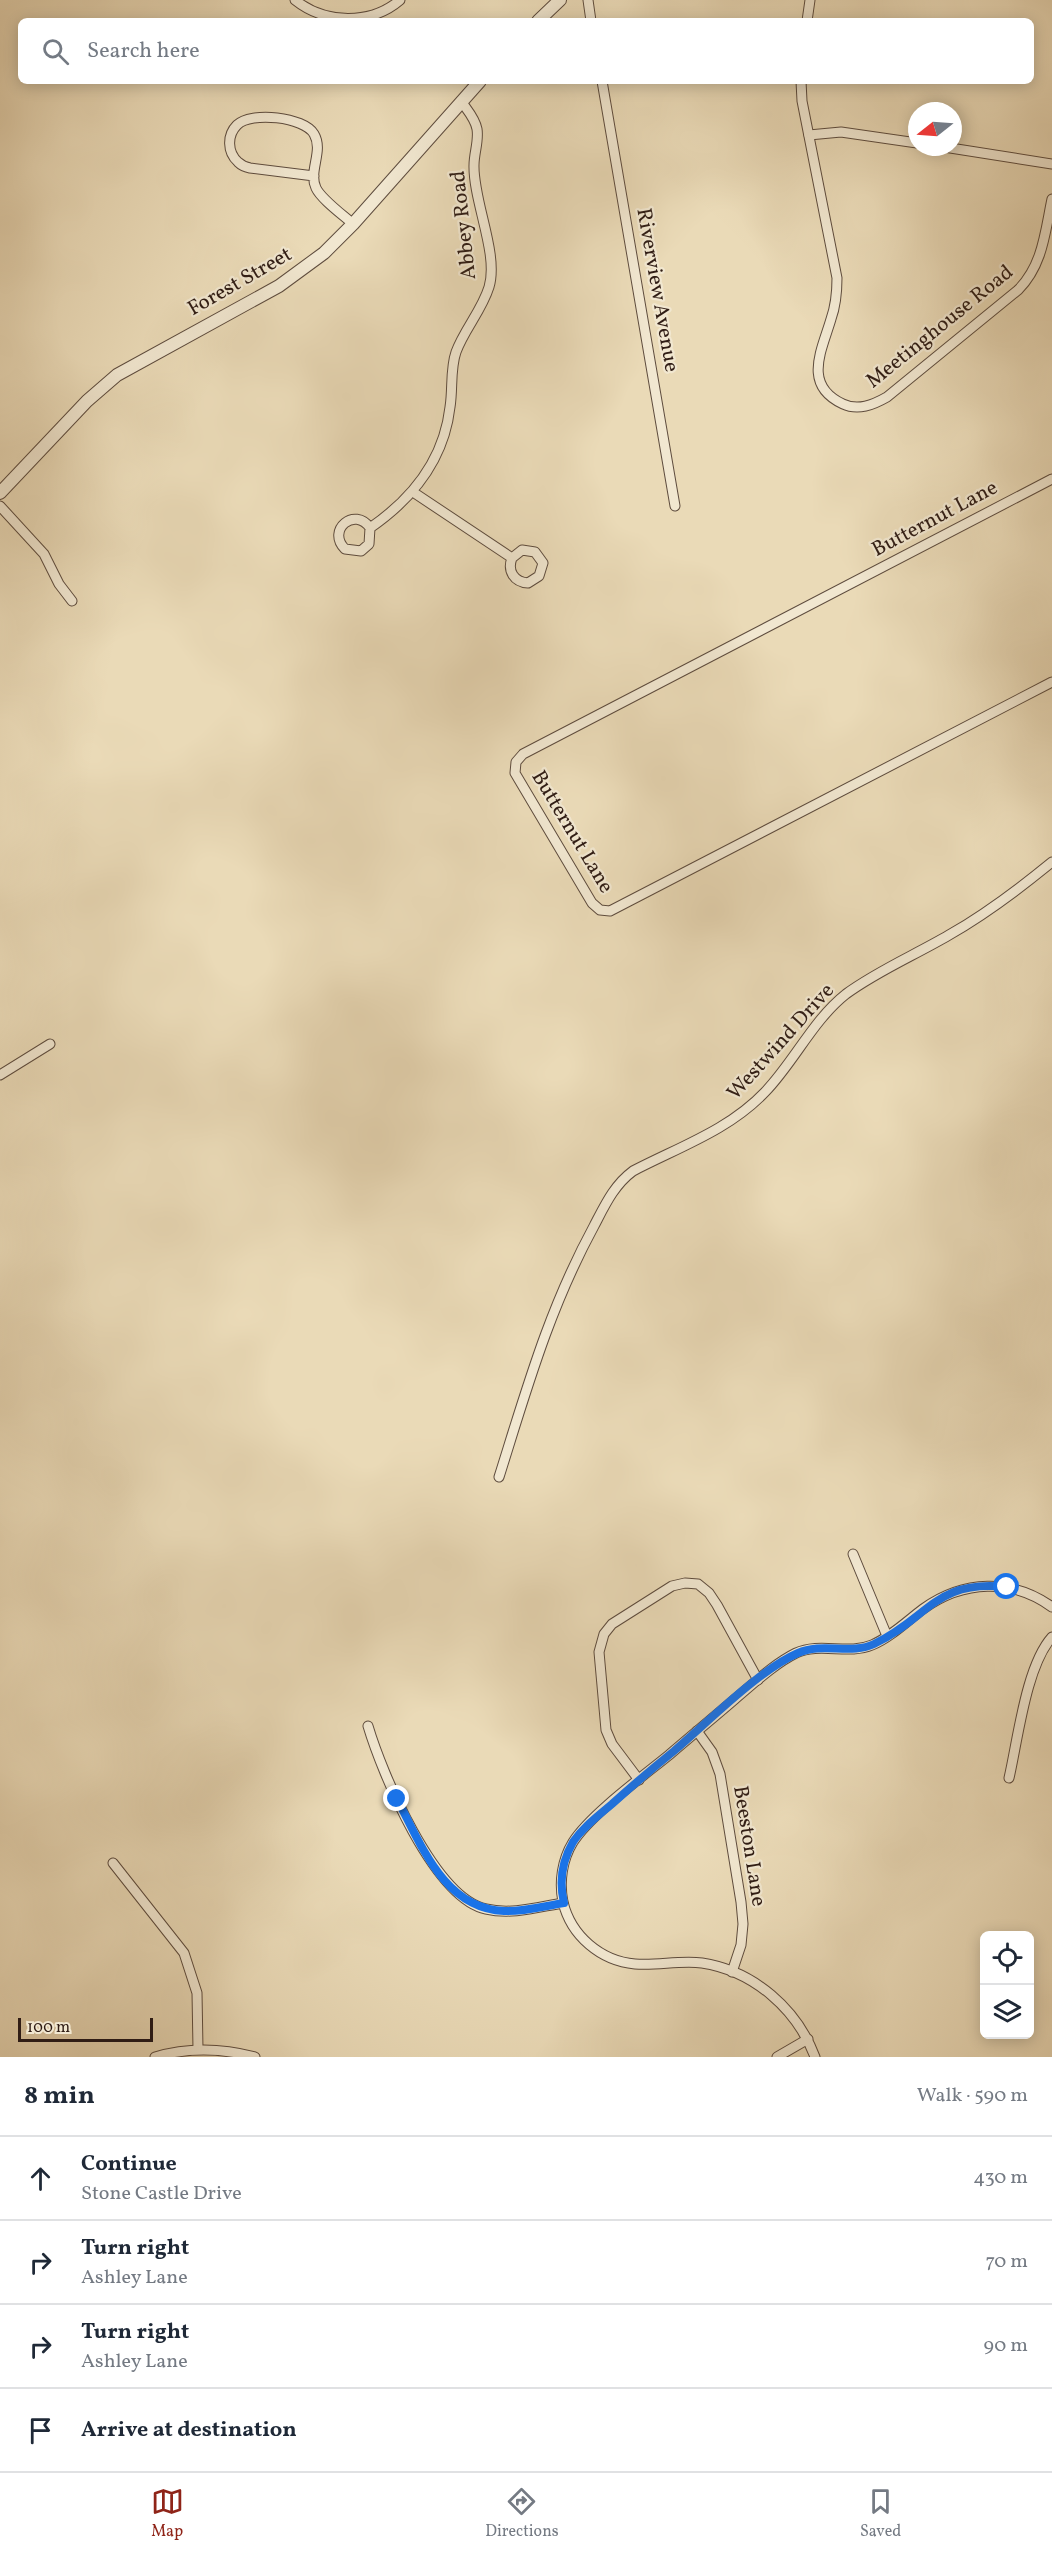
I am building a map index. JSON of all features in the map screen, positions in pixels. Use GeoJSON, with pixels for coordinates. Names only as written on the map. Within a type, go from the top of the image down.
{"type":"FeatureCollection","features":[{"type":"Feature","properties":{"kind":"street"},"geometry":{"type":"LineString","coordinates":[[295,0],[318,12],[355,18]]}},
{"type":"Feature","properties":{"kind":"street"},"geometry":{"type":"LineString","coordinates":[[365,18],[383,13],[400,0]]}},
{"type":"Feature","properties":{"kind":"street"},"geometry":{"type":"LineString","coordinates":[[541,18],[560,0]]}},
{"type":"Feature","properties":{"kind":"street"},"geometry":{"type":"LineString","coordinates":[[588,0],[591,18]]}},
{"type":"Feature","properties":{"kind":"street"},"geometry":{"type":"LineString","coordinates":[[807,18],[810,0]]}},
{"type":"Feature","properties":{"kind":"street","name":"Forest Street"},"geometry":{"type":"LineString","coordinates":[[0,493],[104,386],[139,361],[288,280],[324,253],[353,224],[477,84]]}},
{"type":"Feature","properties":{"kind":"street","name":"Riverview Avenue"},"geometry":{"type":"LineString","coordinates":[[603,84],[675,506]]}},
{"type":"Feature","properties":{"kind":"street","name":"Meetinghouse Road"},"geometry":{"type":"LineString","coordinates":[[801,84],[837,278],[837,298],[819,355],[818,373],[830,397],[854,407],[871,405],[886,397],[1000,306],[1028,280],[1039,260],[1052,199]]}},
{"type":"Feature","properties":{"kind":"street","name":"Abbey Road"},"geometry":{"type":"LineString","coordinates":[[370,528],[395,511],[413,492],[430,467],[442,441],[451,405],[456,352],[485,296],[490,279],[490,263],[474,166],[478,139],[476,127],[461,101]]}},
{"type":"Feature","properties":{"kind":"street"},"geometry":{"type":"LineString","coordinates":[[314,176],[242,165],[235,159],[230,148],[230,136],[242,120],[254,117],[303,123],[313,131],[316,139],[315,186],[319,193],[353,224]]}},
{"type":"Feature","properties":{"kind":"street"},"geometry":{"type":"LineString","coordinates":[[809,135],[841,132],[908,142]]}},
{"type":"Feature","properties":{"kind":"street"},"geometry":{"type":"LineString","coordinates":[[962,150],[1052,164]]}},
{"type":"Feature","properties":{"kind":"street","name":"Butternut Lane"},"geometry":{"type":"LineString","coordinates":[[1052,479],[524,754],[514,767],[518,778],[592,903],[600,910],[610,911],[622,907],[1052,682]]}},
{"type":"Feature","properties":{"kind":"street"},"geometry":{"type":"LineString","coordinates":[[413,492],[512,558]]}},
{"type":"Feature","properties":{"kind":"street"},"geometry":{"type":"LineString","coordinates":[[0,506],[44,554],[59,584],[72,601]]}},
{"type":"Feature","properties":{"kind":"street","name":"Westwind Drive"},"geometry":{"type":"LineString","coordinates":[[499,1477],[537,1354],[555,1306],[573,1265],[622,1180],[633,1171],[718,1129],[741,1114],[770,1087],[824,1017],[846,995],[972,921],[1015,892],[1052,862]]}},
{"type":"Feature","properties":{"kind":"street"},"geometry":{"type":"LineString","coordinates":[[0,1075],[50,1044]]}},
{"type":"Feature","properties":{"kind":"street"},"geometry":{"type":"LineString","coordinates":[[853,1554],[887,1636]]}},
{"type":"Feature","properties":{"kind":"street"},"geometry":{"type":"LineString","coordinates":[[639,1780],[612,1744],[606,1730],[599,1652],[602,1639],[612,1624],[672,1586],[685,1583],[698,1584],[709,1593],[717,1605],[758,1680]]}},
{"type":"Feature","properties":{"kind":"street"},"geometry":{"type":"LineString","coordinates":[[815,2057],[808,2039],[787,2008],[773,1995],[732,1972],[701,1963],[637,1964],[610,1958],[580,1936],[570,1920],[564,1903],[562,1875],[566,1857],[574,1841],[586,1826],[758,1680],[804,1650],[864,1647],[887,1636],[935,1601],[948,1594],[971,1587],[995,1586],[1020,1590],[1052,1608]]}},
{"type":"Feature","properties":{"kind":"street"},"geometry":{"type":"LineString","coordinates":[[1009,1778],[1031,1679],[1044,1647],[1052,1637]]}},
{"type":"Feature","properties":{"kind":"street"},"geometry":{"type":"LineString","coordinates":[[368,1726],[374,1749],[397,1799],[426,1852],[452,1890],[466,1901],[484,1909],[505,1912],[564,1903]]}},
{"type":"Feature","properties":{"kind":"street","name":"Beeston Lane"},"geometry":{"type":"LineString","coordinates":[[697,1731],[712,1752],[720,1774],[741,1902],[743,1924],[741,1945],[732,1972]]}},
{"type":"Feature","properties":{"kind":"street"},"geometry":{"type":"LineString","coordinates":[[113,1863],[184,1953],[197,1993],[198,2049]]}},
{"type":"Feature","properties":{"kind":"street"},"geometry":{"type":"LineString","coordinates":[[777,2057],[808,2039]]}},
{"type":"Feature","properties":{"kind":"street"},"geometry":{"type":"LineString","coordinates":[[155,2057],[198,2049],[255,2057]]}},
{"type":"Feature","properties":{"kind":"route"},"geometry":{"type":"LineString","coordinates":[[397,1799],[438,1873],[452,1890],[466,1901],[484,1909],[505,1912],[564,1903],[561,1885],[563,1866],[569,1849],[579,1833],[772,1669],[804,1650],[872,1645],[922,1609],[959,1590],[984,1585],[1007,1587]]}}]}
